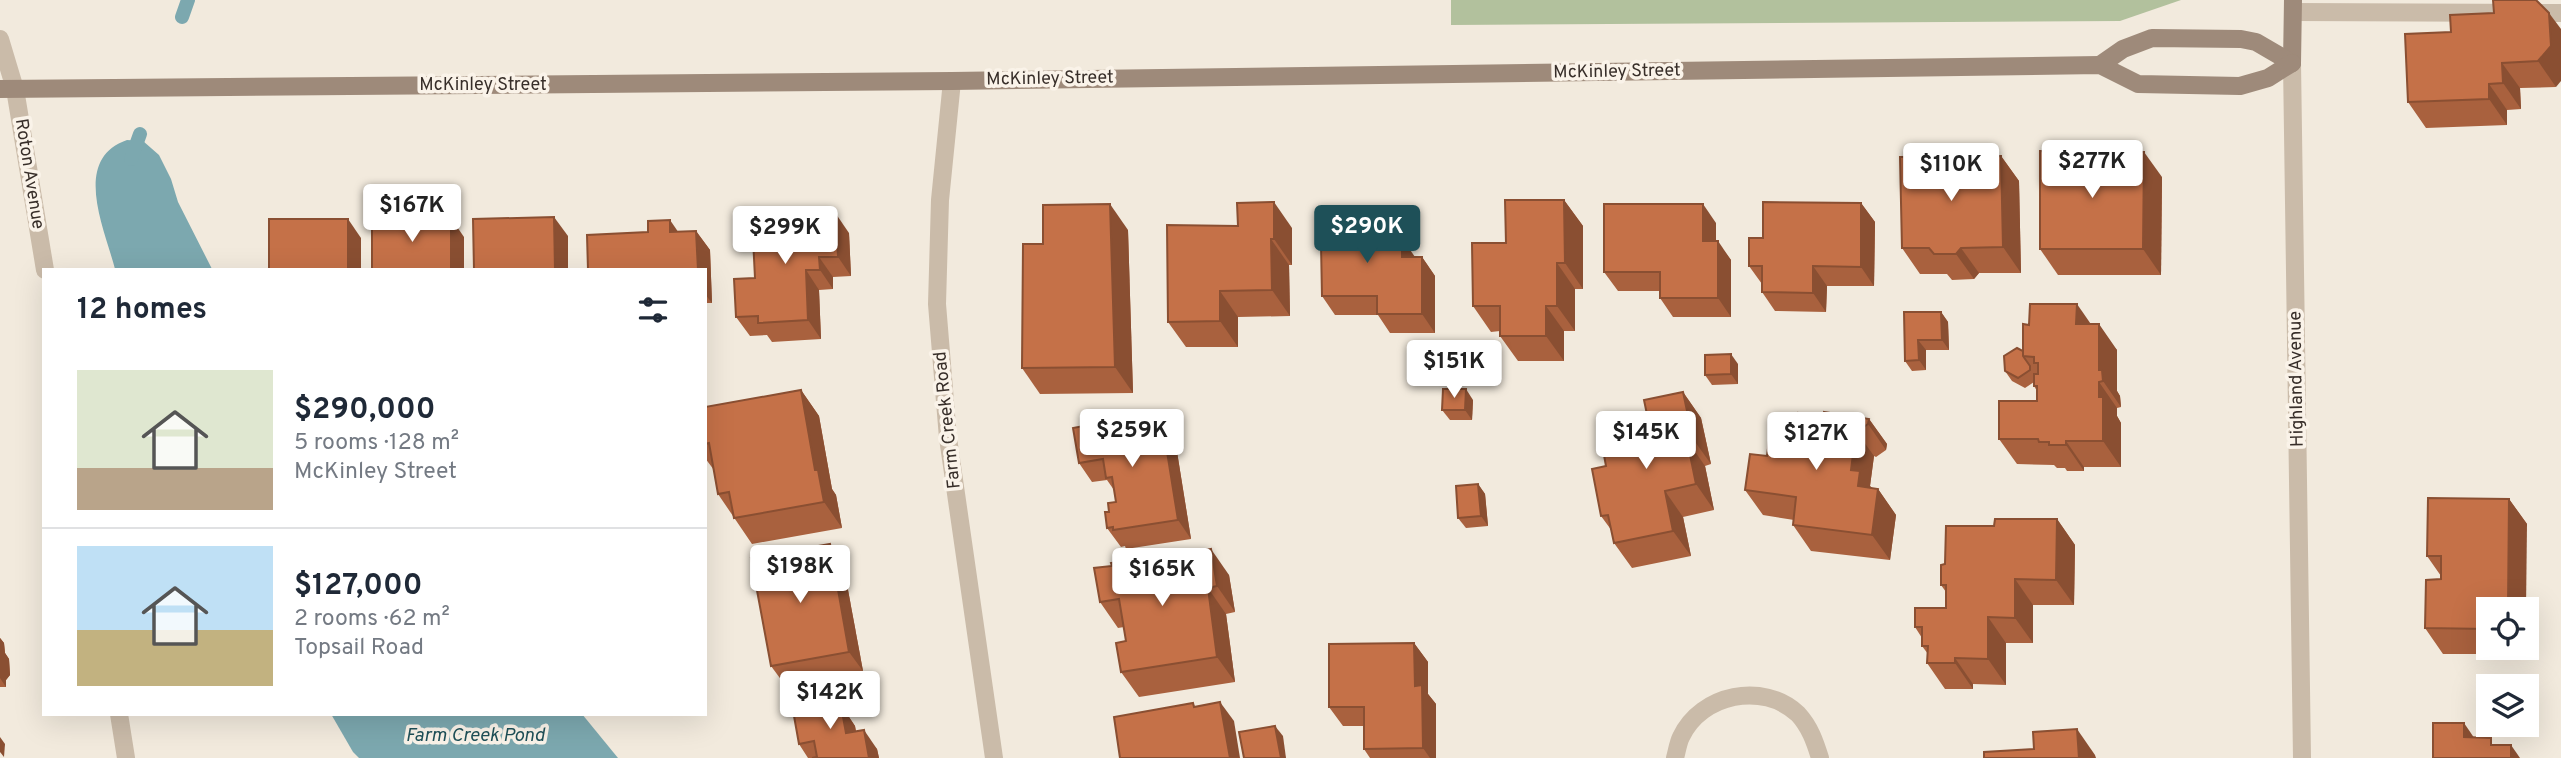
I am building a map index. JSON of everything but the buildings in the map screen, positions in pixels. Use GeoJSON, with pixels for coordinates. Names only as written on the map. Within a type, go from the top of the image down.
{"type":"FeatureCollection","features":[{"type":"Feature","properties":{"kind":"main road","name":"Highland Avenue"},"geometry":{"type":"LineString","coordinates":[[2292,63],[2293,6]]}},
{"type":"Feature","properties":{"kind":"main road"},"geometry":{"type":"LineString","coordinates":[[2100,65],[2123,49],[2152,38],[2256,41],[2292,63]]}},
{"type":"Feature","properties":{"kind":"main road","name":"McKinley Street"},"geometry":{"type":"LineString","coordinates":[[8,89],[952,81],[2100,65],[2138,84],[2241,86],[2268,78],[2292,63]]}},
{"type":"Feature","properties":{"kind":"street"},"geometry":{"type":"LineString","coordinates":[[2293,6],[2561,13]]}},
{"type":"Feature","properties":{"kind":"street","name":"Roton Avenue"},"geometry":{"type":"LineString","coordinates":[[0,39],[45,268]]}},
{"type":"Feature","properties":{"kind":"street","name":"Highland Avenue"},"geometry":{"type":"LineString","coordinates":[[2292,63],[2302,758]]}},
{"type":"Feature","properties":{"kind":"street","name":"Farm Creek Road"},"geometry":{"type":"LineString","coordinates":[[952,81],[940,200],[937,304],[948,438],[994,758]]}},
{"type":"Feature","properties":{"kind":"street"},"geometry":{"type":"LineString","coordinates":[[1675,758],[1681,736],[1697,714],[1720,699],[1747,695],[1774,700],[1797,714],[1813,736],[1820,758]]}},
{"type":"Feature","properties":{"kind":"street"},"geometry":{"type":"LineString","coordinates":[[119,716],[126,758]]}},
{"type":"Feature","properties":{"kind":"green space"},"geometry":{"type":"Polygon","coordinates":[[[1451,0],[2181,0],[2120,21],[1451,25],[1451,0]]]}},
{"type":"Feature","properties":{"kind":"water"},"geometry":{"type":"Polygon","coordinates":[[[127,140],[143,141],[159,155],[171,179],[178,202],[211,268],[115,268],[96,197],[96,179],[100,163],[110,149],[127,140]]]}},
{"type":"Feature","properties":{"kind":"water","name":"Farm Creek Pond"},"geometry":{"type":"Polygon","coordinates":[[[332,716],[584,716],[618,758],[359,758],[332,716]]]}},
{"type":"Feature","properties":{"kind":"waterway"},"geometry":{"type":"LineString","coordinates":[[182,17],[188,0]]}},
{"type":"Feature","properties":{"kind":"waterway"},"geometry":{"type":"LineString","coordinates":[[131,159],[140,134]]}}]}
